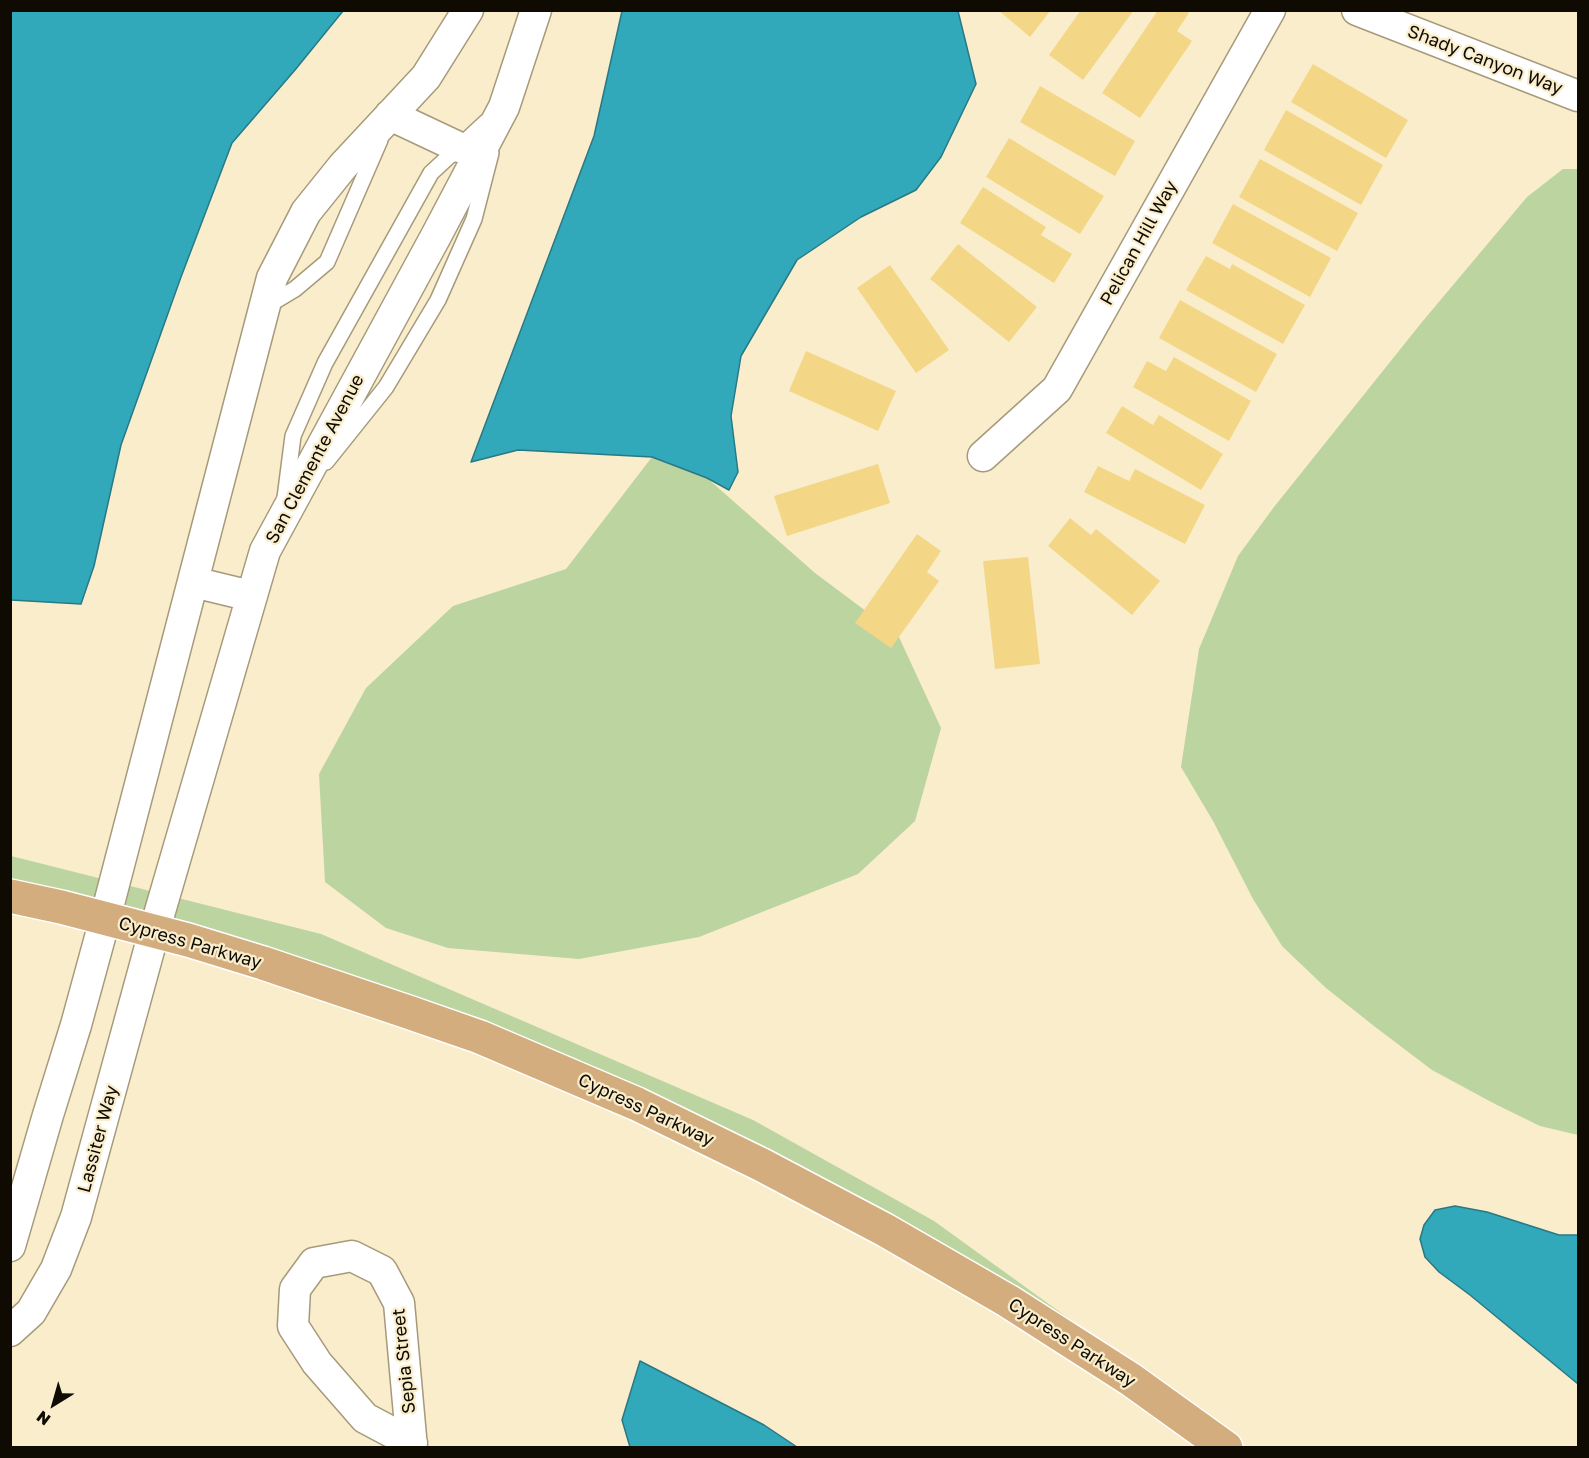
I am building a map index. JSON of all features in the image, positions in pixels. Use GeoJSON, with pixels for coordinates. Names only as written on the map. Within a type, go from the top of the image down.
{"type":"FeatureCollection","features":[{"type":"Feature","properties":{"kind":"main road","name":"Cypress Parkway"},"geometry":{"type":"LineString","coordinates":[[10,896],[188,940],[411,1012],[480,1037],[637,1104],[762,1165],[885,1230],[1008,1301],[1130,1379],[1226,1448]]}},
{"type":"Feature","properties":{"kind":"street"},"geometry":{"type":"LineString","coordinates":[[10,1246],[105,919],[272,278],[306,212],[343,166],[426,77],[468,10]]}},
{"type":"Feature","properties":{"kind":"street","name":"San Clemente Avenue"},"geometry":{"type":"LineString","coordinates":[[154,932],[265,551],[504,107],[536,10]]}},
{"type":"Feature","properties":{"kind":"street","name":"Pelican Hill Way"},"geometry":{"type":"LineString","coordinates":[[983,456],[1057,388],[1270,10]]}},
{"type":"Feature","properties":{"kind":"street","name":"Shady Canyon Way"},"geometry":{"type":"LineString","coordinates":[[1357,10],[1578,96]]}},
{"type":"Feature","properties":{"kind":"street"},"geometry":{"type":"LineString","coordinates":[[390,115],[459,147]]}},
{"type":"Feature","properties":{"kind":"street"},"geometry":{"type":"LineString","coordinates":[[193,582],[251,596]]}},
{"type":"Feature","properties":{"kind":"street","name":"Lassiter Way"},"geometry":{"type":"LineString","coordinates":[[10,1331],[31,1312],[56,1269],[76,1217],[154,932]]}},
{"type":"Feature","properties":{"kind":"street","name":"Sepia Street"},"geometry":{"type":"LineString","coordinates":[[352,1256],[382,1271],[399,1303],[412,1445],[365,1418],[317,1363],[293,1326],[295,1289],[314,1263],[352,1256]]}},
{"type":"Feature","properties":{"kind":"lane"},"geometry":{"type":"LineString","coordinates":[[282,519],[293,436],[325,363],[431,173],[504,107]]}},
{"type":"Feature","properties":{"kind":"lane"},"geometry":{"type":"LineString","coordinates":[[264,307],[295,289],[327,262],[390,115]]}},
{"type":"Feature","properties":{"kind":"green space"},"geometry":{"type":"Polygon","coordinates":[[[1563,169],[1578,169],[1578,1135],[1540,1126],[1432,1070],[1326,988],[1282,946],[1253,899],[1213,821],[1181,767],[1199,649],[1238,556],[1274,507],[1422,322],[1527,197],[1563,169]]]}},
{"type":"Feature","properties":{"kind":"green space"},"geometry":{"type":"Polygon","coordinates":[[[652,457],[707,478],[815,573],[898,635],[941,728],[915,821],[858,874],[699,937],[579,959],[448,948],[386,928],[325,882],[319,774],[366,688],[453,606],[566,569],[652,457]]]}},
{"type":"Feature","properties":{"kind":"green space"},"geometry":{"type":"Polygon","coordinates":[[[11,856],[321,934],[753,1120],[934,1221],[1082,1328],[1018,1287],[894,1215],[771,1150],[644,1089],[516,1034],[418,997],[269,947],[66,891],[11,879],[11,856]]]}},
{"type":"Feature","properties":{"kind":"water"},"geometry":{"type":"Polygon","coordinates":[[[10,11],[343,11],[232,143],[121,445],[94,566],[81,604],[11,600],[10,11]]]}},
{"type":"Feature","properties":{"kind":"water"},"geometry":{"type":"Polygon","coordinates":[[[622,11],[958,11],[976,84],[941,157],[916,190],[861,217],[797,260],[741,356],[731,416],[738,472],[729,490],[707,478],[652,457],[518,450],[471,462],[594,136],[622,11]]]}},
{"type":"Feature","properties":{"kind":"water"},"geometry":{"type":"Polygon","coordinates":[[[1455,1206],[1487,1212],[1559,1235],[1578,1235],[1578,1384],[1439,1272],[1425,1257],[1420,1239],[1424,1225],[1435,1210],[1455,1206]]]}},
{"type":"Feature","properties":{"kind":"water"},"geometry":{"type":"Polygon","coordinates":[[[640,1361],[764,1425],[797,1447],[630,1447],[622,1420],[640,1361]]]}},
{"type":"Feature","properties":{"kind":"building"},"geometry":{"type":"Polygon","coordinates":[[[998,10],[1051,10],[1030,37],[998,10]]]}},
{"type":"Feature","properties":{"kind":"building"},"geometry":{"type":"Polygon","coordinates":[[[1081,10],[1134,10],[1083,80],[1049,55],[1081,10]]]}},
{"type":"Feature","properties":{"kind":"building"},"geometry":{"type":"Polygon","coordinates":[[[1158,10],[1186,10],[1189,13],[1177,31],[1192,41],[1140,118],[1102,93],[1158,10]]]}},
{"type":"Feature","properties":{"kind":"building"},"geometry":{"type":"Polygon","coordinates":[[[1313,64],[1408,120],[1386,158],[1291,102],[1313,64]]]}},
{"type":"Feature","properties":{"kind":"building"},"geometry":{"type":"Polygon","coordinates":[[[1040,86],[1135,141],[1115,176],[1020,122],[1040,86]]]}},
{"type":"Feature","properties":{"kind":"building"},"geometry":{"type":"Polygon","coordinates":[[[1286,110],[1383,165],[1361,205],[1264,150],[1286,110]]]}},
{"type":"Feature","properties":{"kind":"building"},"geometry":{"type":"Polygon","coordinates":[[[1009,138],[1104,196],[1080,234],[986,177],[1009,138]]]}},
{"type":"Feature","properties":{"kind":"building"},"geometry":{"type":"Polygon","coordinates":[[[1260,159],[1358,213],[1337,251],[1239,197],[1260,159]]]}},
{"type":"Feature","properties":{"kind":"building"},"geometry":{"type":"Polygon","coordinates":[[[983,187],[1046,227],[1041,235],[1072,254],[1054,283],[960,223],[983,187]]]}},
{"type":"Feature","properties":{"kind":"building"},"geometry":{"type":"Polygon","coordinates":[[[1233,204],[1331,258],[1310,297],[1212,243],[1233,204]]]}},
{"type":"Feature","properties":{"kind":"building"},"geometry":{"type":"Polygon","coordinates":[[[958,244],[1037,307],[1009,342],[930,279],[958,244]]]}},
{"type":"Feature","properties":{"kind":"building"},"geometry":{"type":"Polygon","coordinates":[[[1206,256],[1230,269],[1232,264],[1305,305],[1283,344],[1186,290],[1206,256]]]}},
{"type":"Feature","properties":{"kind":"building"},"geometry":{"type":"Polygon","coordinates":[[[890,265],[949,350],[916,373],[857,288],[890,265]]]}},
{"type":"Feature","properties":{"kind":"building"},"geometry":{"type":"Polygon","coordinates":[[[1180,300],[1277,354],[1256,392],[1159,338],[1180,300]]]}},
{"type":"Feature","properties":{"kind":"building"},"geometry":{"type":"Polygon","coordinates":[[[806,351],[896,391],[878,431],[789,391],[806,351]]]}},
{"type":"Feature","properties":{"kind":"building"},"geometry":{"type":"Polygon","coordinates":[[[1174,357],[1251,401],[1229,441],[1133,387],[1147,361],[1166,371],[1174,357]]]}},
{"type":"Feature","properties":{"kind":"building"},"geometry":{"type":"Polygon","coordinates":[[[1122,406],[1153,425],[1159,415],[1223,454],[1201,490],[1106,433],[1122,406]]]}},
{"type":"Feature","properties":{"kind":"building"},"geometry":{"type":"Polygon","coordinates":[[[878,464],[890,503],[787,536],[774,496],[878,464]]]}},
{"type":"Feature","properties":{"kind":"building"},"geometry":{"type":"Polygon","coordinates":[[[1098,466],[1129,481],[1135,469],[1205,505],[1185,544],[1084,492],[1098,466]]]}},
{"type":"Feature","properties":{"kind":"building"},"geometry":{"type":"Polygon","coordinates":[[[1070,518],[1091,535],[1096,529],[1160,581],[1132,615],[1048,546],[1070,518]]]}},
{"type":"Feature","properties":{"kind":"building"},"geometry":{"type":"Polygon","coordinates":[[[917,534],[941,551],[927,572],[939,581],[891,648],[855,623],[917,534]]]}},
{"type":"Feature","properties":{"kind":"building"},"geometry":{"type":"Polygon","coordinates":[[[1028,557],[1040,664],[995,669],[983,561],[1028,557]]]}}]}
